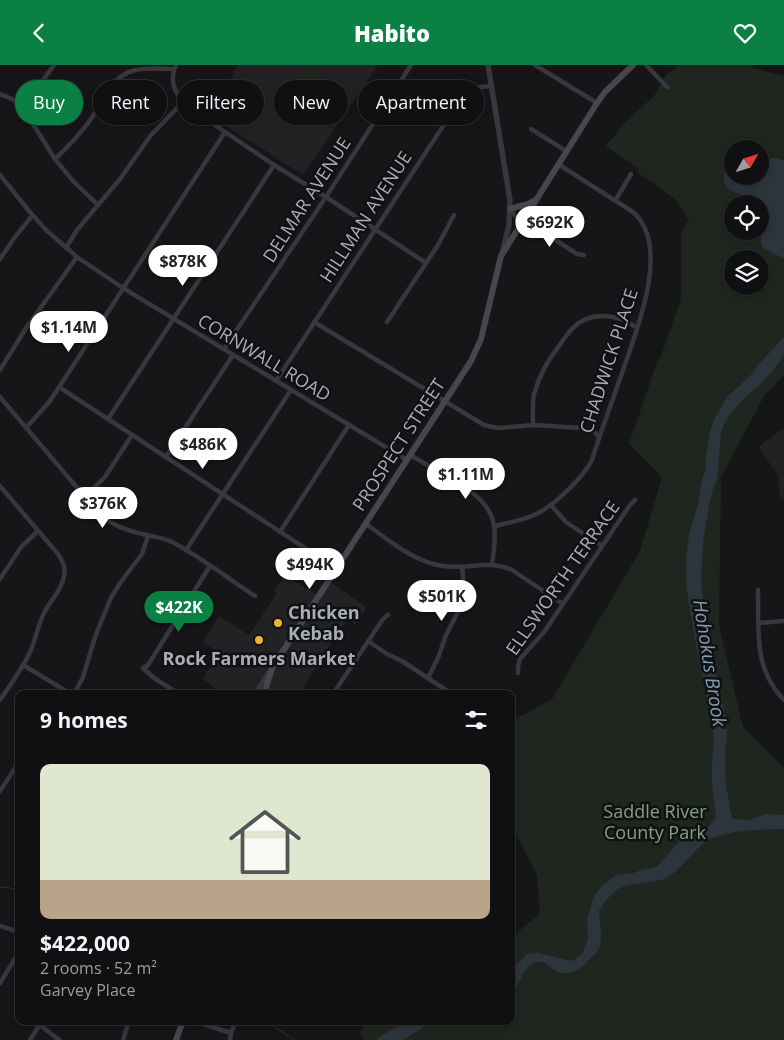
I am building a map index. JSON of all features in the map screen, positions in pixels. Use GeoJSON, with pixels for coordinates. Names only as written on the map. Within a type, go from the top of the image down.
{"type":"FeatureCollection","features":[{"type":"Feature","properties":{"kind":"main road","name":"PROSPECT STREET"},"geometry":{"type":"LineString","coordinates":[[272,668],[471,361],[481,339],[501,256],[597,103],[605,92],[632,65]]}},
{"type":"Feature","properties":{"kind":"main road"},"geometry":{"type":"LineString","coordinates":[[510,209],[528,204],[536,199]]}},
{"type":"Feature","properties":{"kind":"main road"},"geometry":{"type":"LineString","coordinates":[[265,690],[272,668]]}},
{"type":"Feature","properties":{"kind":"main road"},"geometry":{"type":"LineString","coordinates":[[176,1040],[181,1025]]}},
{"type":"Feature","properties":{"kind":"street"},"geometry":{"type":"LineString","coordinates":[[43,80],[54,65]]}},
{"type":"Feature","properties":{"kind":"street","name":"DELMAR AVENUE"},"geometry":{"type":"LineString","coordinates":[[224,349],[326,197],[410,65]]}},
{"type":"Feature","properties":{"kind":"street"},"geometry":{"type":"LineString","coordinates":[[488,65],[509,192],[509,225],[501,256]]}},
{"type":"Feature","properties":{"kind":"street"},"geometry":{"type":"LineString","coordinates":[[534,65],[597,103]]}},
{"type":"Feature","properties":{"kind":"street"},"geometry":{"type":"LineString","coordinates":[[646,65],[666,87]]}},
{"type":"Feature","properties":{"kind":"street"},"geometry":{"type":"LineString","coordinates":[[55,159],[81,132],[110,87],[121,77],[140,69],[175,67],[173,86],[177,94]]}},
{"type":"Feature","properties":{"kind":"street","name":"HILLMAN AVENUE"},"geometry":{"type":"LineString","coordinates":[[276,381],[464,94],[471,88],[491,86]]}},
{"type":"Feature","properties":{"kind":"street"},"geometry":{"type":"LineString","coordinates":[[0,94],[15,101]]}},
{"type":"Feature","properties":{"kind":"street"},"geometry":{"type":"LineString","coordinates":[[66,248],[77,230],[120,179],[152,135],[177,108]]}},
{"type":"Feature","properties":{"kind":"street"},"geometry":{"type":"LineString","coordinates":[[34,125],[55,159],[72,181],[98,205]]}},
{"type":"Feature","properties":{"kind":"street"},"geometry":{"type":"LineString","coordinates":[[214,125],[426,263]]}},
{"type":"Feature","properties":{"kind":"street"},"geometry":{"type":"LineString","coordinates":[[531,129],[566,151]]}},
{"type":"Feature","properties":{"kind":"street"},"geometry":{"type":"LineString","coordinates":[[26,428],[43,410],[59,387],[225,132]]}},
{"type":"Feature","properties":{"kind":"street","name":"CHADWICK PLACE"},"geometry":{"type":"LineString","coordinates":[[494,526],[526,519],[535,515],[551,505],[585,472],[592,460],[644,307],[648,285],[649,238],[645,226],[638,216],[558,164]]}},
{"type":"Feature","properties":{"kind":"street"},"geometry":{"type":"LineString","coordinates":[[108,419],[274,165]]}},
{"type":"Feature","properties":{"kind":"street"},"geometry":{"type":"LineString","coordinates":[[615,201],[631,174]]}},
{"type":"Feature","properties":{"kind":"street","name":"CORNWALL ROAD"},"geometry":{"type":"LineString","coordinates":[[0,175],[32,216],[77,257],[173,319],[349,425],[478,497],[488,509],[494,526]]}},
{"type":"Feature","properties":{"kind":"street"},"geometry":{"type":"LineString","coordinates":[[510,209],[518,210],[524,219],[577,254],[584,255]]}},
{"type":"Feature","properties":{"kind":"street"},"geometry":{"type":"LineString","coordinates":[[387,321],[438,245],[454,215]]}},
{"type":"Feature","properties":{"kind":"street"},"geometry":{"type":"LineString","coordinates":[[0,259],[32,216]]}},
{"type":"Feature","properties":{"kind":"street"},"geometry":{"type":"LineString","coordinates":[[0,370],[26,328],[77,257]]}},
{"type":"Feature","properties":{"kind":"street"},"geometry":{"type":"LineString","coordinates":[[533,425],[534,395],[542,373],[550,357],[573,328],[588,318],[602,315],[613,317],[637,327]]}},
{"type":"Feature","properties":{"kind":"street"},"geometry":{"type":"LineString","coordinates":[[314,322],[477,422],[498,428],[533,425],[582,428],[596,433],[599,438]]}},
{"type":"Feature","properties":{"kind":"street"},"geometry":{"type":"LineString","coordinates":[[166,457],[233,355]]}},
{"type":"Feature","properties":{"kind":"street"},"geometry":{"type":"LineString","coordinates":[[59,387],[337,569]]}},
{"type":"Feature","properties":{"kind":"street"},"geometry":{"type":"LineString","coordinates":[[186,550],[291,390]]}},
{"type":"Feature","properties":{"kind":"street"},"geometry":{"type":"LineString","coordinates":[[0,397],[100,514],[114,525],[128,531],[167,540],[186,550],[255,597]]}},
{"type":"Feature","properties":{"kind":"street"},"geometry":{"type":"LineString","coordinates":[[280,532],[349,425]]}},
{"type":"Feature","properties":{"kind":"street"},"geometry":{"type":"LineString","coordinates":[[85,497],[105,477],[132,435]]}},
{"type":"Feature","properties":{"kind":"street"},"geometry":{"type":"LineString","coordinates":[[0,698],[23,665],[31,649],[44,612],[64,577],[64,564],[60,557],[1,488]]}},
{"type":"Feature","properties":{"kind":"street","name":"ELLSWORTH TERRACE"},"geometry":{"type":"LineString","coordinates":[[518,673],[520,659],[544,632],[635,500]]}},
{"type":"Feature","properties":{"kind":"street"},"geometry":{"type":"LineString","coordinates":[[551,505],[566,522],[602,546]]}},
{"type":"Feature","properties":{"kind":"street"},"geometry":{"type":"LineString","coordinates":[[366,524],[417,558],[434,564],[453,567],[492,565],[506,567],[563,603]]}},
{"type":"Feature","properties":{"kind":"street"},"geometry":{"type":"LineString","coordinates":[[492,565],[495,543],[494,526]]}},
{"type":"Feature","properties":{"kind":"street"},"geometry":{"type":"LineString","coordinates":[[0,579],[22,547],[38,531]]}},
{"type":"Feature","properties":{"kind":"street"},"geometry":{"type":"LineString","coordinates":[[75,690],[84,677],[96,634],[111,598],[142,554],[148,536]]}},
{"type":"Feature","properties":{"kind":"street"},"geometry":{"type":"LineString","coordinates":[[172,690],[154,679],[143,668],[148,665],[210,566]]}},
{"type":"Feature","properties":{"kind":"street"},"geometry":{"type":"LineString","coordinates":[[428,678],[462,602],[464,586],[462,567]]}},
{"type":"Feature","properties":{"kind":"street"},"geometry":{"type":"LineString","coordinates":[[758,590],[759,648],[762,664],[768,680],[784,700]]}},
{"type":"Feature","properties":{"kind":"street"},"geometry":{"type":"LineString","coordinates":[[336,690],[383,619],[388,615]]}},
{"type":"Feature","properties":{"kind":"street"},"geometry":{"type":"LineString","coordinates":[[759,623],[784,621]]}},
{"type":"Feature","properties":{"kind":"street"},"geometry":{"type":"LineString","coordinates":[[368,641],[446,690]]}},
{"type":"Feature","properties":{"kind":"street"},"geometry":{"type":"LineString","coordinates":[[23,665],[61,690]]}},
{"type":"Feature","properties":{"kind":"street","name":"PROSPECT STREET"},"geometry":{"type":"LineString","coordinates":[[258,690],[272,668]]}},
{"type":"Feature","properties":{"kind":"street"},"geometry":{"type":"LineString","coordinates":[[0,791],[15,768]]}},
{"type":"Feature","properties":{"kind":"street"},"geometry":{"type":"LineString","coordinates":[[0,926],[15,931]]}},
{"type":"Feature","properties":{"kind":"street"},"geometry":{"type":"LineString","coordinates":[[0,983],[15,959]]}},
{"type":"Feature","properties":{"kind":"street"},"geometry":{"type":"LineString","coordinates":[[30,1040],[40,1025]]}},
{"type":"Feature","properties":{"kind":"street"},"geometry":{"type":"LineString","coordinates":[[43,1025],[59,1040]]}},
{"type":"Feature","properties":{"kind":"street"},"geometry":{"type":"LineString","coordinates":[[123,1040],[128,1025]]}},
{"type":"Feature","properties":{"kind":"street"},"geometry":{"type":"LineString","coordinates":[[206,1025],[231,1033]]}},
{"type":"Feature","properties":{"kind":"street"},"geometry":{"type":"LineString","coordinates":[[230,1040],[234,1025]]}},
{"type":"Feature","properties":{"kind":"shaded area"},"geometry":{"type":"Polygon","coordinates":[[[378,65],[368,80],[358,80],[358,94],[348,109],[348,80],[274,80],[274,125],[337,125],[303,175],[225,125],[264,125],[264,80],[230,80],[237,66],[378,65]]]}},
{"type":"Feature","properties":{"kind":"shaded area"},"geometry":{"type":"Polygon","coordinates":[[[784,428],[784,499],[780,499],[778,475],[758,447],[784,428]]]}},
{"type":"Feature","properties":{"kind":"shaded area"},"geometry":{"type":"Polygon","coordinates":[[[285,575],[319,596],[329,581],[367,608],[355,624],[347,619],[303,690],[218,690],[203,679],[214,660],[221,661],[226,657],[203,642],[219,616],[249,635],[277,593],[275,589],[285,575]]]}},
{"type":"Feature","properties":{"kind":"green space","name":"Saddle River County Park"},"geometry":{"type":"Polygon","coordinates":[[[679,65],[754,65],[752,68],[784,76],[784,375],[764,396],[721,477],[719,626],[743,727],[784,767],[784,1040],[364,1040],[360,1032],[365,1025],[515,1025],[515,934],[540,914],[537,875],[515,833],[515,718],[526,714],[552,699],[640,551],[662,477],[629,444],[681,299],[681,232],[689,220],[675,199],[637,172],[639,169],[606,146],[625,122],[654,96],[666,75],[679,65]]]}},
{"type":"Feature","properties":{"kind":"green space"},"geometry":{"type":"Polygon","coordinates":[[[303,68],[315,77],[313,80],[296,80],[303,68]]]}},
{"type":"Feature","properties":{"kind":"green space"},"geometry":{"type":"Polygon","coordinates":[[[243,72],[248,75],[245,80],[237,80],[243,72]]]}},
{"type":"Feature","properties":{"kind":"water"},"geometry":{"type":"Polygon","coordinates":[[[769,158],[784,160],[784,258],[767,250],[761,244],[761,240],[769,240],[769,195],[743,195],[732,191],[726,185],[769,185],[769,158]]]}},
{"type":"Feature","properties":{"kind":"water","name":"Hohokus Brook"},"geometry":{"type":"Polygon","coordinates":[[[784,337],[784,353],[782,358],[769,375],[730,414],[721,434],[717,481],[710,500],[703,542],[701,584],[709,639],[724,709],[727,736],[725,751],[726,788],[733,819],[748,820],[766,814],[784,815],[784,829],[740,831],[723,834],[707,841],[669,876],[661,880],[624,886],[617,889],[599,911],[600,946],[584,965],[574,971],[564,973],[558,972],[541,962],[534,963],[523,973],[515,990],[515,966],[528,954],[538,953],[571,961],[582,954],[588,939],[587,920],[592,902],[602,886],[616,875],[657,867],[681,839],[701,832],[716,820],[712,781],[714,739],[686,584],[686,557],[689,535],[706,468],[709,434],[716,416],[728,396],[750,376],[784,337]]]}},
{"type":"Feature","properties":{"kind":"water"},"geometry":{"type":"Polygon","coordinates":[[[400,1025],[424,1025],[402,1040],[376,1040],[400,1025]]]}},
{"type":"Feature","properties":{"kind":"waterway"},"geometry":{"type":"LineString","coordinates":[[0,887],[15,890]]}},
{"type":"Feature","properties":{"kind":"waterway"},"geometry":{"type":"LineString","coordinates":[[273,1025],[295,1040]]}},
{"type":"Feature","properties":{"kind":"place","name":"Chicken Kebab"},"geometry":{"type":"Point","coordinates":[278,623]}},
{"type":"Feature","properties":{"kind":"place","name":"Rock Farmers Market"},"geometry":{"type":"Point","coordinates":[259,640]}}]}
